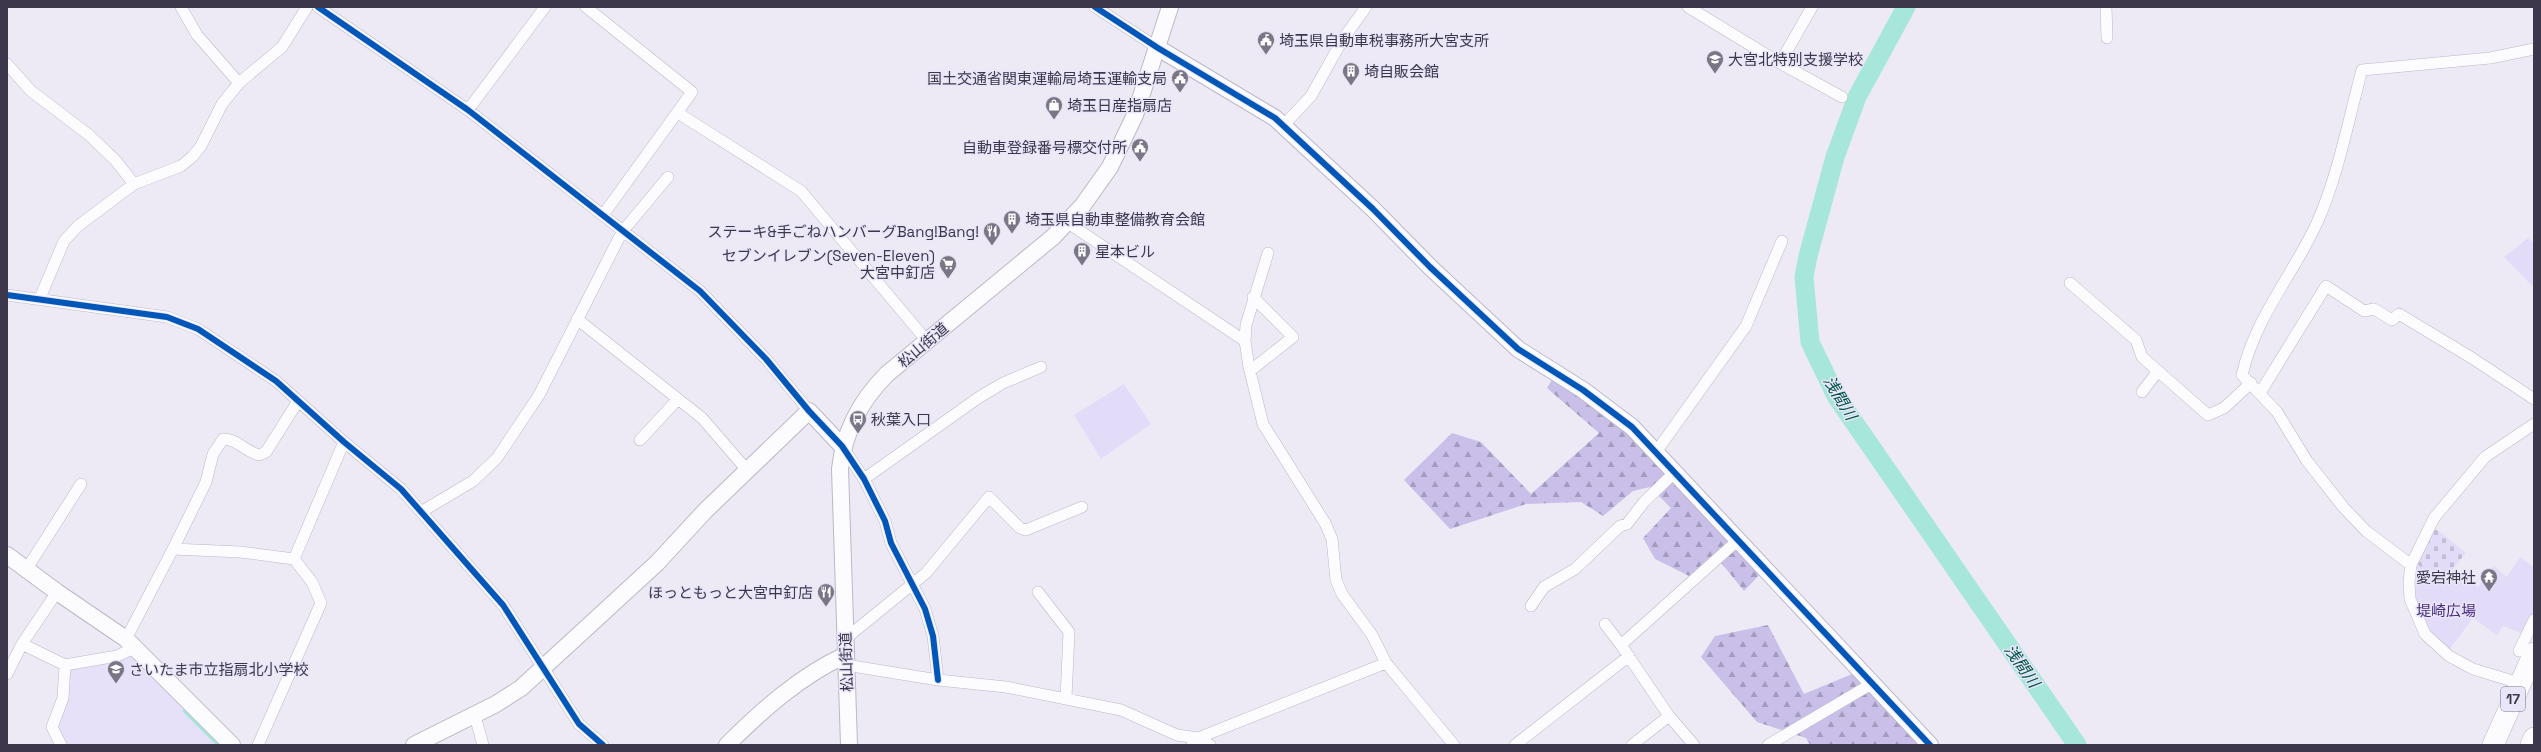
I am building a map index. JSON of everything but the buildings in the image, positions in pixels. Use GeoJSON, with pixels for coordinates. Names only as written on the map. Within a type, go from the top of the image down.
{"type":"FeatureCollection","features":[{"type":"Feature","properties":{"kind":"highway","name":"17"},"geometry":{"type":"LineString","coordinates":[[2493,745],[2527,685],[2526,652]]}},
{"type":"Feature","properties":{"kind":"highway"},"geometry":{"type":"LineString","coordinates":[[2531,745],[2534,738]]}},
{"type":"Feature","properties":{"kind":"street"},"geometry":{"type":"LineString","coordinates":[[181,7],[196,35],[239,83]]}},
{"type":"Feature","properties":{"kind":"street"},"geometry":{"type":"LineString","coordinates":[[40,298],[64,241],[78,226],[134,184],[181,166],[192,157],[201,146],[222,104],[239,83],[282,47],[307,7]]}},
{"type":"Feature","properties":{"kind":"street"},"geometry":{"type":"LineString","coordinates":[[318,7],[468,110],[622,232],[700,291],[766,359],[809,411],[842,446],[864,478],[885,521],[892,543],[914,584],[925,609],[933,636],[938,680]]}},
{"type":"Feature","properties":{"kind":"street"},"geometry":{"type":"LineString","coordinates":[[468,110],[545,7]]}},
{"type":"Feature","properties":{"kind":"street"},"geometry":{"type":"LineString","coordinates":[[586,7],[692,92],[602,215]]}},
{"type":"Feature","properties":{"kind":"street"},"geometry":{"type":"LineString","coordinates":[[1095,7],[1158,48],[1275,118],[1518,349],[1546,365],[1613,411],[1675,472],[1737,541],[1873,683],[1930,745]]}},
{"type":"Feature","properties":{"kind":"street","name":"松山街道"},"geometry":{"type":"LineString","coordinates":[[849,745],[840,469],[842,446],[849,427],[874,387],[1068,223],[1102,180],[1122,146],[1135,115],[1158,48],[1170,7]]}},
{"type":"Feature","properties":{"kind":"street"},"geometry":{"type":"LineString","coordinates":[[1283,126],[1311,96],[1343,39],[1366,7]]}},
{"type":"Feature","properties":{"kind":"street"},"geometry":{"type":"LineString","coordinates":[[1688,7],[1708,12],[1780,63],[1842,97]]}},
{"type":"Feature","properties":{"kind":"street"},"geometry":{"type":"LineString","coordinates":[[1780,63],[1812,7]]}},
{"type":"Feature","properties":{"kind":"street"},"geometry":{"type":"LineString","coordinates":[[2106,7],[2107,38]]}},
{"type":"Feature","properties":{"kind":"street"},"geometry":{"type":"LineString","coordinates":[[2410,565],[2366,531],[2344,508],[2307,461],[2277,412],[2242,375],[2249,348],[2263,317],[2316,224],[2333,174],[2362,70],[2490,58],[2534,49]]}},
{"type":"Feature","properties":{"kind":"street"},"geometry":{"type":"LineString","coordinates":[[7,64],[31,91],[89,135],[116,161],[134,184]]}},
{"type":"Feature","properties":{"kind":"street"},"geometry":{"type":"LineString","coordinates":[[678,113],[800,191],[927,341]]}},
{"type":"Feature","properties":{"kind":"street"},"geometry":{"type":"LineString","coordinates":[[421,512],[473,481],[497,458],[539,395],[576,319],[622,232],[668,177]]}},
{"type":"Feature","properties":{"kind":"street"},"geometry":{"type":"LineString","coordinates":[[1068,223],[1189,302],[1245,341]]}},
{"type":"Feature","properties":{"kind":"street"},"geometry":{"type":"LineString","coordinates":[[1656,452],[1746,326],[1782,241]]}},
{"type":"Feature","properties":{"kind":"street"},"geometry":{"type":"LineString","coordinates":[[1268,253],[1253,297],[1246,325],[1245,341],[1250,371],[1263,424],[1325,523],[1332,539],[1336,580],[1342,594],[1372,635],[1386,663],[1454,745]]}},
{"type":"Feature","properties":{"kind":"street"},"geometry":{"type":"LineString","coordinates":[[2070,283],[2136,340],[2142,356],[2208,415],[2224,408],[2250,384]]}},
{"type":"Feature","properties":{"kind":"street"},"geometry":{"type":"LineString","coordinates":[[2260,393],[2326,286],[2364,311],[2374,309],[2392,320],[2399,314],[2472,358],[2534,399]]}},
{"type":"Feature","properties":{"kind":"street"},"geometry":{"type":"LineString","coordinates":[[7,295],[40,298],[167,318],[185,323],[276,381],[344,442],[401,489],[503,605],[579,724],[603,745]]}},
{"type":"Feature","properties":{"kind":"street"},"geometry":{"type":"LineString","coordinates":[[1250,371],[1293,337],[1253,297]]}},
{"type":"Feature","properties":{"kind":"street"},"geometry":{"type":"LineString","coordinates":[[576,319],[702,418],[747,470]]}},
{"type":"Feature","properties":{"kind":"street"},"geometry":{"type":"LineString","coordinates":[[864,478],[978,398],[1003,383],[1041,368]]}},
{"type":"Feature","properties":{"kind":"street"},"geometry":{"type":"LineString","coordinates":[[2142,392],[2158,371]]}},
{"type":"Feature","properties":{"kind":"street"},"geometry":{"type":"LineString","coordinates":[[640,440],[678,399]]}},
{"type":"Feature","properties":{"kind":"street"},"geometry":{"type":"LineString","coordinates":[[22,644],[65,665],[116,656],[130,643],[173,549],[206,482],[213,454],[223,439],[230,439],[251,453],[259,455],[266,452],[298,401]]}},
{"type":"Feature","properties":{"kind":"street"},"geometry":{"type":"LineString","coordinates":[[414,745],[435,740],[520,688],[543,669],[657,563],[747,470],[809,411]]}},
{"type":"Feature","properties":{"kind":"street"},"geometry":{"type":"LineString","coordinates":[[2527,685],[2473,669],[2449,656],[2425,634],[2410,599],[2410,565],[2434,518],[2485,457],[2534,424]]}},
{"type":"Feature","properties":{"kind":"street"},"geometry":{"type":"LineString","coordinates":[[294,560],[344,442]]}},
{"type":"Feature","properties":{"kind":"street"},"geometry":{"type":"LineString","coordinates":[[1531,606],[1544,587],[1576,569],[1620,526],[1628,524],[1644,502],[1675,472]]}},
{"type":"Feature","properties":{"kind":"street"},"geometry":{"type":"LineString","coordinates":[[26,570],[81,484]]}},
{"type":"Feature","properties":{"kind":"street"},"geometry":{"type":"LineString","coordinates":[[845,639],[926,573],[989,497],[1020,528],[1026,530],[1082,507]]}},
{"type":"Feature","properties":{"kind":"street"},"geometry":{"type":"LineString","coordinates":[[1621,644],[1737,541]]}},
{"type":"Feature","properties":{"kind":"street"},"geometry":{"type":"LineString","coordinates":[[173,549],[240,552],[294,560],[312,582],[321,603],[258,745]]}},
{"type":"Feature","properties":{"kind":"street"},"geometry":{"type":"LineString","coordinates":[[7,555],[130,643],[232,745]]}},
{"type":"Feature","properties":{"kind":"street"},"geometry":{"type":"LineString","coordinates":[[7,674],[22,644],[57,592]]}},
{"type":"Feature","properties":{"kind":"street"},"geometry":{"type":"LineString","coordinates":[[1038,592],[1069,632],[1066,698]]}},
{"type":"Feature","properties":{"kind":"street"},"geometry":{"type":"LineString","coordinates":[[2526,652],[2534,620]]}},
{"type":"Feature","properties":{"kind":"street"},"geometry":{"type":"LineString","coordinates":[[1604,624],[1621,644],[1670,716],[1694,745]]}},
{"type":"Feature","properties":{"kind":"street"},"geometry":{"type":"LineString","coordinates":[[1515,745],[1629,656]]}},
{"type":"Feature","properties":{"kind":"street"},"geometry":{"type":"LineString","coordinates":[[727,745],[777,699],[822,668],[846,660],[938,680],[1006,687],[1121,710],[1177,735],[1195,742],[1210,745]]}},
{"type":"Feature","properties":{"kind":"street"},"geometry":{"type":"LineString","coordinates":[[1195,742],[1386,663]]}},
{"type":"Feature","properties":{"kind":"street"},"geometry":{"type":"LineString","coordinates":[[61,745],[52,727],[62,698],[65,665]]}},
{"type":"Feature","properties":{"kind":"street"},"geometry":{"type":"LineString","coordinates":[[1768,745],[1873,683]]}},
{"type":"Feature","properties":{"kind":"street"},"geometry":{"type":"LineString","coordinates":[[475,716],[483,745]]}},
{"type":"Feature","properties":{"kind":"street"},"geometry":{"type":"LineString","coordinates":[[1632,745],[1670,716]]}},
{"type":"Feature","properties":{"kind":"shaded area","name":"さいたま市立指扇北小学校"},"geometry":{"type":"Polygon","coordinates":[[[132,652],[221,745],[65,745],[56,727],[69,668],[132,652]]]}},
{"type":"Feature","properties":{"kind":"green space"},"geometry":{"type":"Polygon","coordinates":[[[2528,238],[2534,244],[2534,288],[2504,257],[2528,238]]]}},
{"type":"Feature","properties":{"kind":"green space"},"geometry":{"type":"Polygon","coordinates":[[[1553,378],[1625,429],[1762,572],[1744,591],[1714,554],[1689,576],[1655,559],[1643,538],[1671,508],[1650,487],[1633,491],[1603,516],[1581,502],[1526,504],[1450,529],[1404,480],[1452,433],[1481,442],[1531,494],[1599,433],[1547,388],[1553,378]]]}},
{"type":"Feature","properties":{"kind":"green space"},"geometry":{"type":"Polygon","coordinates":[[[1124,384],[1151,424],[1101,459],[1074,415],[1124,384]]]}},
{"type":"Feature","properties":{"kind":"green space"},"geometry":{"type":"Polygon","coordinates":[[[2435,528],[2466,553],[2441,583],[2417,564],[2435,528]]]}},
{"type":"Feature","properties":{"kind":"green space","name":"堤崎広場"},"geometry":{"type":"Polygon","coordinates":[[[2520,557],[2534,567],[2534,611],[2523,634],[2503,626],[2497,635],[2473,618],[2449,650],[2430,630],[2423,621],[2419,612],[2416,592],[2417,564],[2441,585],[2454,569],[2478,587],[2494,566],[2507,577],[2520,557]]]}},
{"type":"Feature","properties":{"kind":"green space"},"geometry":{"type":"Polygon","coordinates":[[[1768,625],[1804,694],[1852,674],[1882,700],[1920,745],[1810,745],[1806,738],[1757,722],[1701,657],[1715,636],[1768,625]]]}},
{"type":"Feature","properties":{"kind":"waterway","name":"浅間川"},"geometry":{"type":"LineString","coordinates":[[1906,7],[1857,97],[1835,157],[1808,256],[1804,277],[1810,342],[1836,396],[2077,745]]}},
{"type":"Feature","properties":{"kind":"waterway"},"geometry":{"type":"LineString","coordinates":[[184,711],[218,745]]}},
{"type":"Feature","properties":{"kind":"cycle path"},"geometry":{"type":"LineString","coordinates":[[318,7],[468,110],[700,291],[766,359],[809,411],[842,446],[864,479],[885,521],[891,543],[925,609],[933,636],[938,680]]}},
{"type":"Feature","properties":{"kind":"cycle path"},"geometry":{"type":"LineString","coordinates":[[1095,7],[1158,48],[1275,118],[1373,209],[1430,267],[1518,349],[1583,390],[1632,427],[1930,745]]}},
{"type":"Feature","properties":{"kind":"cycle path"},"geometry":{"type":"LineString","coordinates":[[7,295],[167,317],[198,329],[276,381],[344,442],[401,489],[503,605],[579,724],[603,745]]}},
{"type":"Feature","properties":{"kind":"place","name":"埼玉県自動車税事務所大宮支所"},"geometry":{"type":"Point","coordinates":[1266,55]}},
{"type":"Feature","properties":{"kind":"place","name":"大宮北特別支援学校"},"geometry":{"type":"Point","coordinates":[1715,74]}},
{"type":"Feature","properties":{"kind":"place","name":"埼自販会館"},"geometry":{"type":"Point","coordinates":[1351,86]}},
{"type":"Feature","properties":{"kind":"place","name":"国土交通省関東運輸局埼玉運輸支局"},"geometry":{"type":"Point","coordinates":[1180,93]}},
{"type":"Feature","properties":{"kind":"place","name":"埼玉日産指扇店"},"geometry":{"type":"Point","coordinates":[1054,120]}},
{"type":"Feature","properties":{"kind":"place","name":"自動車登録番号標交付所"},"geometry":{"type":"Point","coordinates":[1140,162]}},
{"type":"Feature","properties":{"kind":"place","name":"埼玉県自動車整備教育会館"},"geometry":{"type":"Point","coordinates":[1012,234]}},
{"type":"Feature","properties":{"kind":"place","name":"ステーキ&手ごねハンバーグBang!Bang!"},"geometry":{"type":"Point","coordinates":[992,246]}},
{"type":"Feature","properties":{"kind":"place","name":"星本ビル"},"geometry":{"type":"Point","coordinates":[1082,266]}},
{"type":"Feature","properties":{"kind":"place","name":"セブンイレブン(Seven-Eleven) 大宮中釘店"},"geometry":{"type":"Point","coordinates":[948,279]}},
{"type":"Feature","properties":{"kind":"place","name":"秋葉入口"},"geometry":{"type":"Point","coordinates":[858,434]}},
{"type":"Feature","properties":{"kind":"place","name":"愛宕神社"},"geometry":{"type":"Point","coordinates":[2489,592]}},
{"type":"Feature","properties":{"kind":"place","name":"ほっともっと大宮中釘店"},"geometry":{"type":"Point","coordinates":[826,607]}},
{"type":"Feature","properties":{"kind":"place","name":"さいたま市立指扇北小学校"},"geometry":{"type":"Point","coordinates":[116,684]}}]}
